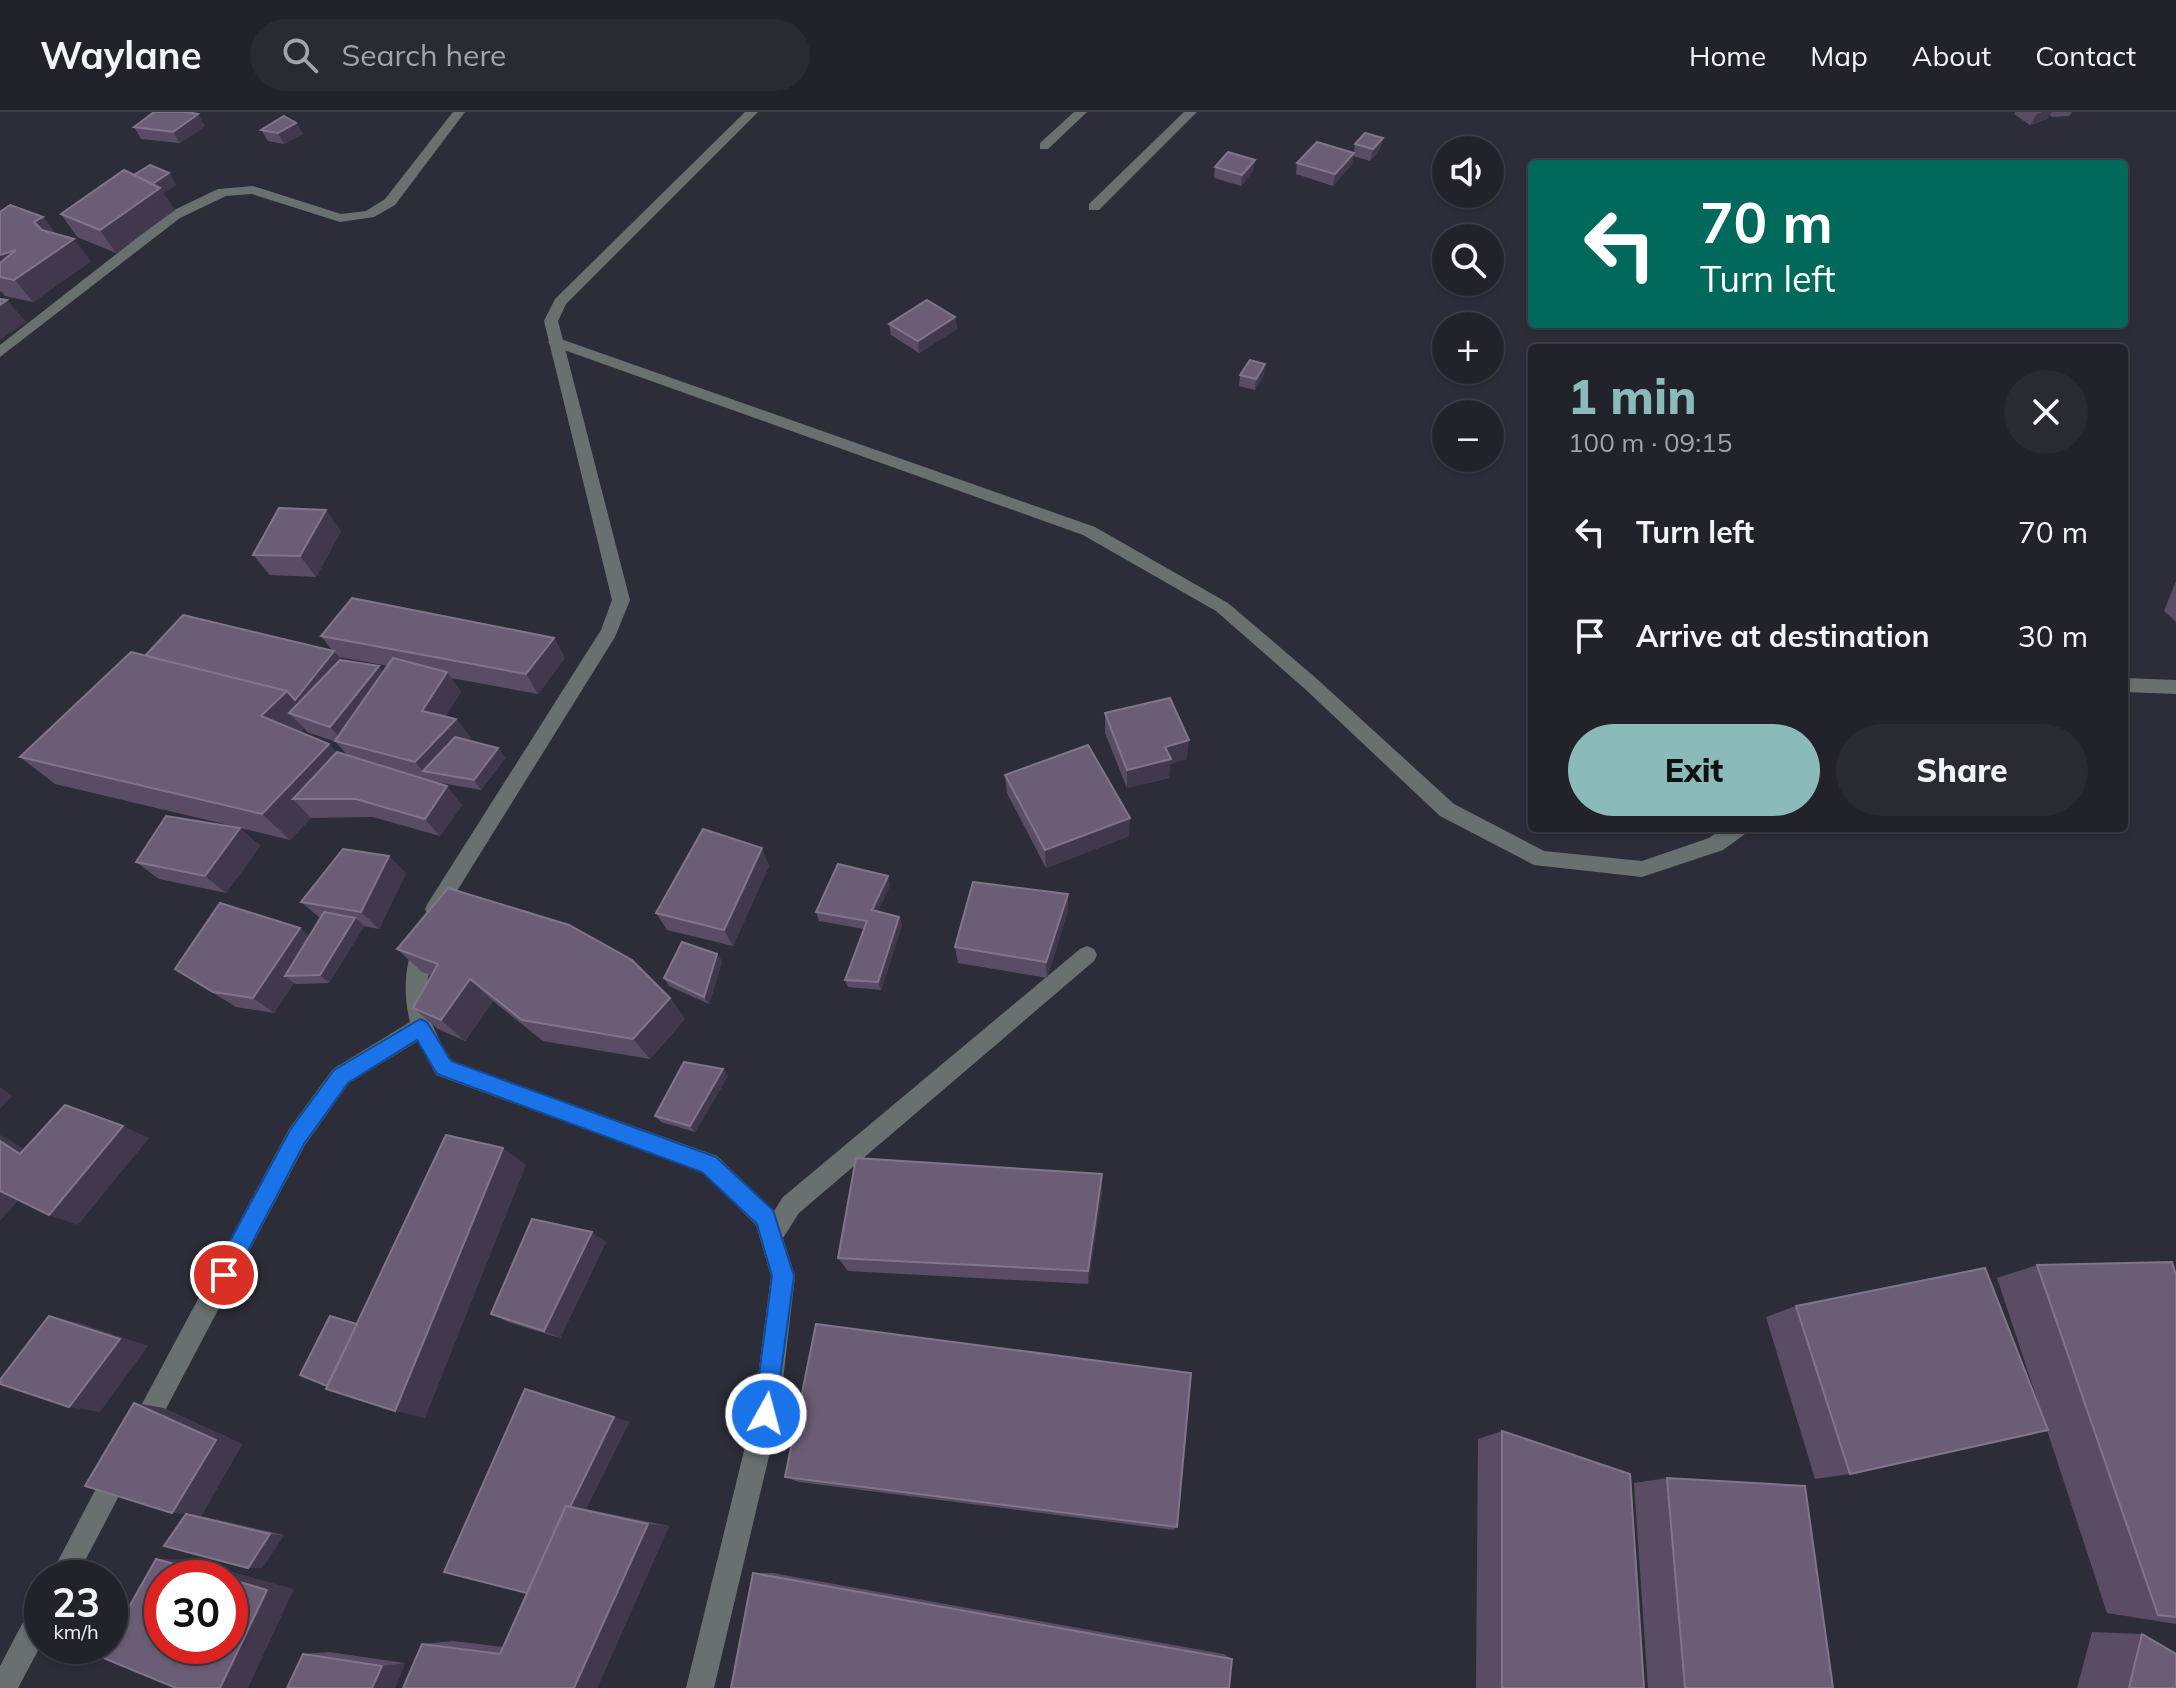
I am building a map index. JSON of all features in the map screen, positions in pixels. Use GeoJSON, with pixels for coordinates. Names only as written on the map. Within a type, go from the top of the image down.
{"type":"FeatureCollection","features":[{"type":"Feature","properties":{"kind":"street"},"geometry":{"type":"LineString","coordinates":[[0,352],[175,215],[223,192],[253,190],[340,218],[369,214],[390,202],[459,112]]}},
{"type":"Feature","properties":{"kind":"street"},"geometry":{"type":"LineString","coordinates":[[700,1688],[766,1414],[783,1276],[765,1218],[709,1164],[444,1068],[420,1028],[414,979],[431,917],[609,632],[621,600],[551,321],[560,302],[752,112]]}},
{"type":"Feature","properties":{"kind":"street"},"geometry":{"type":"LineString","coordinates":[[1044,146],[1081,112]]}},
{"type":"Feature","properties":{"kind":"street"},"geometry":{"type":"LineString","coordinates":[[1094,207],[1191,112]]}},
{"type":"Feature","properties":{"kind":"street"},"geometry":{"type":"LineString","coordinates":[[555,342],[1089,531],[1222,607],[1311,684],[1447,810],[1541,859],[1642,869],[1716,844],[1732,832]]}},
{"type":"Feature","properties":{"kind":"street"},"geometry":{"type":"LineString","coordinates":[[2128,685],[2176,687]]}},
{"type":"Feature","properties":{"kind":"street"},"geometry":{"type":"LineString","coordinates":[[771,1235],[791,1205],[1087,955]]}},
{"type":"Feature","properties":{"kind":"street"},"geometry":{"type":"LineString","coordinates":[[72,1560],[297,1137],[341,1076],[420,1028]]}},
{"type":"Feature","properties":{"kind":"street"},"geometry":{"type":"LineString","coordinates":[[3,1688],[24,1649]]}},
{"type":"Feature","properties":{"kind":"building"},"geometry":{"type":"Polygon","coordinates":[[[154,112],[198,114],[173,132],[134,127],[154,112]]]}},
{"type":"Feature","properties":{"kind":"building"},"geometry":{"type":"Polygon","coordinates":[[[284,116],[296,123],[278,133],[261,130],[284,116]]]}},
{"type":"Feature","properties":{"kind":"building"},"geometry":{"type":"Polygon","coordinates":[[[1365,133],[1383,138],[1373,149],[1355,144],[1365,133]]]}},
{"type":"Feature","properties":{"kind":"building"},"geometry":{"type":"Polygon","coordinates":[[[1317,142],[1354,153],[1335,174],[1297,163],[1317,142]]]}},
{"type":"Feature","properties":{"kind":"building"},"geometry":{"type":"Polygon","coordinates":[[[1228,152],[1255,160],[1242,175],[1215,167],[1228,152]]]}},
{"type":"Feature","properties":{"kind":"building"},"geometry":{"type":"Polygon","coordinates":[[[150,165],[169,173],[152,184],[134,175],[150,165]]]}},
{"type":"Feature","properties":{"kind":"building"},"geometry":{"type":"Polygon","coordinates":[[[124,170],[160,188],[100,230],[61,214],[124,170]]]}},
{"type":"Feature","properties":{"kind":"building"},"geometry":{"type":"Polygon","coordinates":[[[10,205],[43,217],[34,222],[42,230],[74,239],[14,280],[0,277],[0,263],[16,250],[0,255],[0,212],[10,205]]]}},
{"type":"Feature","properties":{"kind":"building"},"geometry":{"type":"Polygon","coordinates":[[[927,300],[955,317],[918,341],[889,324],[927,300]]]}},
{"type":"Feature","properties":{"kind":"building"},"geometry":{"type":"Polygon","coordinates":[[[1250,360],[1265,364],[1256,379],[1240,375],[1250,360]]]}},
{"type":"Feature","properties":{"kind":"building"},"geometry":{"type":"Polygon","coordinates":[[[279,508],[326,510],[300,556],[253,555],[279,508]]]}},
{"type":"Feature","properties":{"kind":"building"},"geometry":{"type":"Polygon","coordinates":[[[352,598],[554,638],[526,674],[321,636],[352,598]]]}},
{"type":"Feature","properties":{"kind":"building"},"geometry":{"type":"Polygon","coordinates":[[[183,615],[334,651],[295,700],[287,691],[145,656],[183,615]]]}},
{"type":"Feature","properties":{"kind":"building"},"geometry":{"type":"Polygon","coordinates":[[[131,652],[287,691],[261,716],[329,744],[262,814],[20,757],[131,652]]]}},
{"type":"Feature","properties":{"kind":"building"},"geometry":{"type":"Polygon","coordinates":[[[393,658],[447,672],[422,711],[456,719],[415,762],[335,741],[393,658]]]}},
{"type":"Feature","properties":{"kind":"building"},"geometry":{"type":"Polygon","coordinates":[[[340,660],[379,666],[330,727],[289,713],[340,660]]]}},
{"type":"Feature","properties":{"kind":"building"},"geometry":{"type":"Polygon","coordinates":[[[1170,698],[1189,740],[1165,747],[1171,759],[1127,770],[1105,713],[1170,698]]]}},
{"type":"Feature","properties":{"kind":"building"},"geometry":{"type":"Polygon","coordinates":[[[455,737],[498,748],[474,780],[423,771],[455,737]]]}},
{"type":"Feature","properties":{"kind":"building"},"geometry":{"type":"Polygon","coordinates":[[[1088,745],[1130,818],[1045,850],[1005,775],[1088,745]]]}},
{"type":"Feature","properties":{"kind":"building"},"geometry":{"type":"Polygon","coordinates":[[[337,752],[447,786],[425,819],[356,799],[293,799],[337,752]]]}},
{"type":"Feature","properties":{"kind":"building"},"geometry":{"type":"Polygon","coordinates":[[[166,816],[240,828],[205,876],[136,862],[166,816]]]}},
{"type":"Feature","properties":{"kind":"building"},"geometry":{"type":"Polygon","coordinates":[[[703,829],[762,848],[724,930],[656,913],[703,829]]]}},
{"type":"Feature","properties":{"kind":"building"},"geometry":{"type":"Polygon","coordinates":[[[343,849],[389,856],[361,912],[301,902],[343,849]]]}},
{"type":"Feature","properties":{"kind":"building"},"geometry":{"type":"Polygon","coordinates":[[[838,864],[888,876],[872,910],[899,917],[878,982],[845,980],[867,921],[816,912],[838,864]]]}},
{"type":"Feature","properties":{"kind":"building"},"geometry":{"type":"Polygon","coordinates":[[[973,882],[1068,894],[1046,962],[955,947],[973,882]]]}},
{"type":"Feature","properties":{"kind":"building"},"geometry":{"type":"Polygon","coordinates":[[[448,888],[569,925],[632,960],[670,998],[633,1039],[522,1020],[470,979],[441,1020],[413,1008],[438,964],[397,949],[448,888]]]}},
{"type":"Feature","properties":{"kind":"building"},"geometry":{"type":"Polygon","coordinates":[[[220,903],[300,928],[253,998],[213,992],[175,969],[220,903]]]}},
{"type":"Feature","properties":{"kind":"building"},"geometry":{"type":"Polygon","coordinates":[[[324,912],[355,918],[320,975],[285,976],[324,912]]]}},
{"type":"Feature","properties":{"kind":"building"},"geometry":{"type":"Polygon","coordinates":[[[682,942],[717,954],[704,997],[664,978],[682,942]]]}},
{"type":"Feature","properties":{"kind":"building"},"geometry":{"type":"Polygon","coordinates":[[[684,1062],[723,1069],[690,1126],[655,1116],[684,1062]]]}},
{"type":"Feature","properties":{"kind":"building"},"geometry":{"type":"Polygon","coordinates":[[[65,1105],[123,1126],[49,1215],[0,1191],[0,1141],[20,1154],[65,1105]]]}},
{"type":"Feature","properties":{"kind":"building"},"geometry":{"type":"Polygon","coordinates":[[[446,1135],[503,1148],[395,1411],[326,1389],[446,1135]]]}},
{"type":"Feature","properties":{"kind":"building"},"geometry":{"type":"Polygon","coordinates":[[[856,1158],[1102,1174],[1088,1271],[838,1258],[856,1158]]]}},
{"type":"Feature","properties":{"kind":"building"},"geometry":{"type":"Polygon","coordinates":[[[532,1219],[592,1232],[544,1331],[491,1314],[532,1219]]]}},
{"type":"Feature","properties":{"kind":"building"},"geometry":{"type":"Polygon","coordinates":[[[2172,1262],[2176,1275],[2176,1617],[2158,1615],[2037,1265],[2172,1262]]]}},
{"type":"Feature","properties":{"kind":"building"},"geometry":{"type":"Polygon","coordinates":[[[1985,1268],[2048,1430],[1850,1474],[1796,1306],[1985,1268]]]}},
{"type":"Feature","properties":{"kind":"building"},"geometry":{"type":"Polygon","coordinates":[[[49,1316],[120,1339],[69,1407],[0,1384],[49,1316]]]}},
{"type":"Feature","properties":{"kind":"building"},"geometry":{"type":"Polygon","coordinates":[[[330,1316],[357,1324],[327,1386],[300,1375],[330,1316]]]}},
{"type":"Feature","properties":{"kind":"building"},"geometry":{"type":"Polygon","coordinates":[[[816,1324],[1191,1373],[1177,1527],[785,1477],[816,1324]]]}},
{"type":"Feature","properties":{"kind":"building"},"geometry":{"type":"Polygon","coordinates":[[[525,1389],[614,1417],[570,1507],[566,1506],[527,1593],[444,1572],[525,1389]]]}},
{"type":"Feature","properties":{"kind":"building"},"geometry":{"type":"Polygon","coordinates":[[[134,1403],[216,1440],[172,1513],[85,1486],[134,1403]]]}},
{"type":"Feature","properties":{"kind":"building"},"geometry":{"type":"Polygon","coordinates":[[[1502,1431],[1630,1474],[1644,1688],[1502,1688],[1502,1431]]]}},
{"type":"Feature","properties":{"kind":"building"},"geometry":{"type":"Polygon","coordinates":[[[1667,1478],[1805,1486],[1833,1688],[1685,1688],[1667,1478]]]}},
{"type":"Feature","properties":{"kind":"building"},"geometry":{"type":"Polygon","coordinates":[[[566,1506],[648,1524],[574,1688],[403,1688],[422,1644],[500,1654],[566,1506]]]}},
{"type":"Feature","properties":{"kind":"building"},"geometry":{"type":"Polygon","coordinates":[[[186,1514],[270,1534],[248,1568],[248,1560],[217,1560],[164,1546],[186,1514]]]}},
{"type":"Feature","properties":{"kind":"building"},"geometry":{"type":"Polygon","coordinates":[[[753,1573],[1232,1659],[1229,1688],[731,1688],[753,1573]]]}},
{"type":"Feature","properties":{"kind":"building"},"geometry":{"type":"Polygon","coordinates":[[[144,1580],[144,1664],[232,1664],[220,1688],[176,1688],[118,1664],[128,1664],[128,1609],[144,1580]]]}},
{"type":"Feature","properties":{"kind":"building"},"geometry":{"type":"Polygon","coordinates":[[[248,1584],[267,1590],[248,1630],[248,1584]]]}},
{"type":"Feature","properties":{"kind":"building"},"geometry":{"type":"Polygon","coordinates":[[[2142,1634],[2176,1654],[2176,1688],[2129,1688],[2142,1634]]]}},
{"type":"Feature","properties":{"kind":"building"},"geometry":{"type":"Polygon","coordinates":[[[303,1654],[382,1666],[372,1688],[287,1688],[303,1654]]]}},
{"type":"Feature","properties":{"kind":"route"},"geometry":{"type":"LineString","coordinates":[[224,1275],[297,1137],[341,1076],[420,1028],[444,1068],[709,1164],[765,1218],[783,1276],[766,1414]]}}]}
